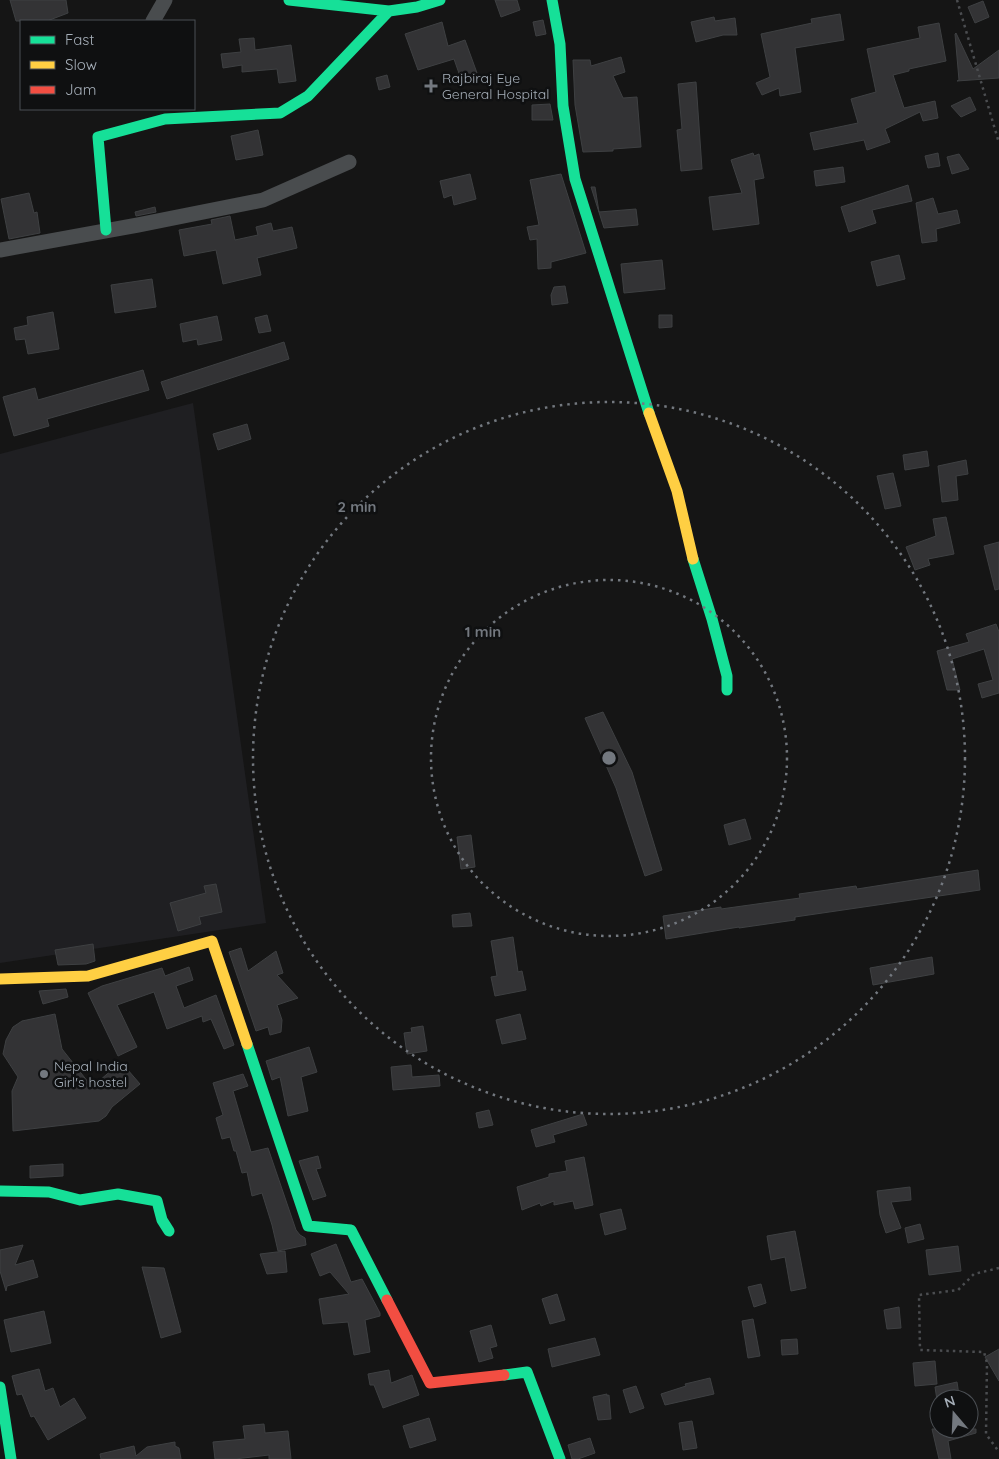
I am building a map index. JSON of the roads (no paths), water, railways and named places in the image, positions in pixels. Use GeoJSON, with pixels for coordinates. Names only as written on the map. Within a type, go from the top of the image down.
{"type":"FeatureCollection","features":[{"type":"Feature","properties":{"kind":"street"},"geometry":{"type":"LineString","coordinates":[[154,20],[165,0]]}},
{"type":"Feature","properties":{"kind":"street"},"geometry":{"type":"LineString","coordinates":[[289,0],[389,11],[417,7],[440,0]]}},
{"type":"Feature","properties":{"kind":"street"},"geometry":{"type":"LineString","coordinates":[[552,0],[560,44],[563,106],[575,179],[653,426],[678,491],[693,559],[712,619],[727,676],[727,690]]}},
{"type":"Feature","properties":{"kind":"street"},"geometry":{"type":"LineString","coordinates":[[106,230],[98,137],[164,114],[280,114],[308,96],[389,11]]}},
{"type":"Feature","properties":{"kind":"street"},"geometry":{"type":"LineString","coordinates":[[0,250],[263,200],[349,162]]}},
{"type":"Feature","properties":{"kind":"street"},"geometry":{"type":"LineString","coordinates":[[0,979],[88,976],[212,941],[308,1226],[352,1230],[430,1384],[527,1372],[560,1459]]}},
{"type":"Feature","properties":{"kind":"street"},"geometry":{"type":"LineString","coordinates":[[0,1191],[49,1192],[80,1200],[118,1194],[157,1201],[162,1220],[169,1232]]}},
{"type":"Feature","properties":{"kind":"street"},"geometry":{"type":"LineString","coordinates":[[0,1387],[11,1459]]}},
{"type":"Feature","properties":{"kind":"place","name":"Rajbiraj Eye General Hospital"},"geometry":{"type":"Point","coordinates":[431,86]}},
{"type":"Feature","properties":{"kind":"place","name":"Nepal India Girl's hostel"},"geometry":{"type":"Point","coordinates":[44,1074]}}]}
